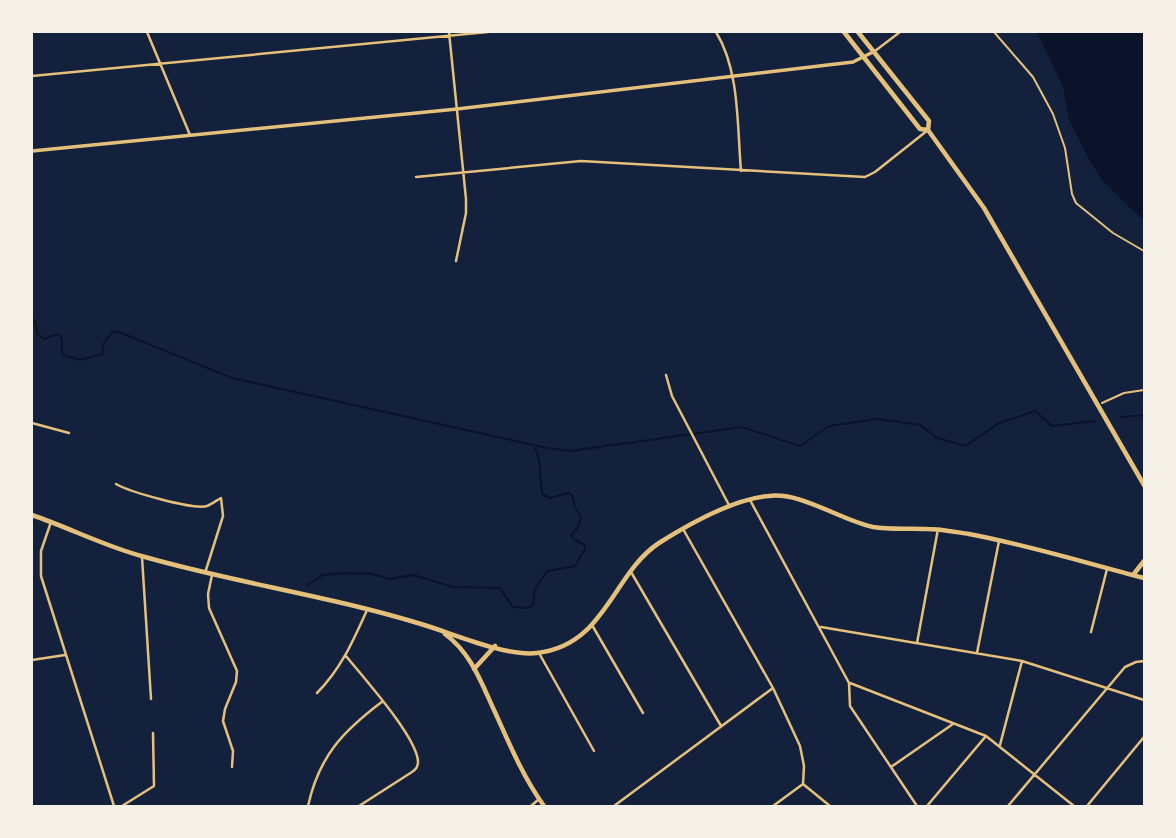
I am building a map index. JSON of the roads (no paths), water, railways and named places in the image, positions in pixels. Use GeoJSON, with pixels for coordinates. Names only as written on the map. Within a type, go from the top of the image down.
{"type":"FeatureCollection","features":[{"type":"Feature","properties":{"kind":"main road"},"geometry":{"type":"LineString","coordinates":[[844,32],[920,129],[928,131],[984,208],[1144,485]]}},
{"type":"Feature","properties":{"kind":"main road"},"geometry":{"type":"LineString","coordinates":[[858,32],[929,121],[928,131]]}},
{"type":"Feature","properties":{"kind":"main road"},"geometry":{"type":"LineString","coordinates":[[32,515],[142,557],[368,610],[516,652],[539,653],[563,645],[592,625],[652,548],[683,529],[730,507],[770,496],[790,497],[870,526],[938,529],[999,541],[1144,578]]}},
{"type":"Feature","properties":{"kind":"main road"},"geometry":{"type":"LineString","coordinates":[[1133,575],[1144,561]]}},
{"type":"Feature","properties":{"kind":"main road"},"geometry":{"type":"LineString","coordinates":[[442,631],[460,647],[474,669],[523,772],[544,807]]}},
{"type":"Feature","properties":{"kind":"main road"},"geometry":{"type":"LineString","coordinates":[[474,669],[495,646]]}},
{"type":"Feature","properties":{"kind":"street"},"geometry":{"type":"LineString","coordinates":[[147,32],[190,136]]}},
{"type":"Feature","properties":{"kind":"street"},"geometry":{"type":"LineString","coordinates":[[32,76],[488,32]]}},
{"type":"Feature","properties":{"kind":"street"},"geometry":{"type":"LineString","coordinates":[[716,32],[726,53],[732,77],[741,171]]}},
{"type":"Feature","properties":{"kind":"street"},"geometry":{"type":"LineString","coordinates":[[32,151],[457,109],[850,62],[873,52],[900,32]]}},
{"type":"Feature","properties":{"kind":"street"},"geometry":{"type":"LineString","coordinates":[[450,34],[466,213],[456,261]]}},
{"type":"Feature","properties":{"kind":"street"},"geometry":{"type":"LineString","coordinates":[[416,177],[581,160],[865,177],[928,131]]}},
{"type":"Feature","properties":{"kind":"street"},"geometry":{"type":"LineString","coordinates":[[666,375],[672,396],[730,507]]}},
{"type":"Feature","properties":{"kind":"street"},"geometry":{"type":"LineString","coordinates":[[32,423],[69,433]]}},
{"type":"Feature","properties":{"kind":"street"},"geometry":{"type":"LineString","coordinates":[[116,484],[128,491],[205,506],[221,498],[223,516],[205,573]]}},
{"type":"Feature","properties":{"kind":"street"},"geometry":{"type":"LineString","coordinates":[[751,500],[849,683],[850,706],[918,807]]}},
{"type":"Feature","properties":{"kind":"street"},"geometry":{"type":"LineString","coordinates":[[51,522],[41,551],[40,568],[114,807]]}},
{"type":"Feature","properties":{"kind":"street"},"geometry":{"type":"LineString","coordinates":[[683,529],[773,688],[800,746],[804,766],[803,784],[773,807]]}},
{"type":"Feature","properties":{"kind":"street"},"geometry":{"type":"LineString","coordinates":[[917,643],[938,529]]}},
{"type":"Feature","properties":{"kind":"street"},"geometry":{"type":"LineString","coordinates":[[977,653],[999,541]]}},
{"type":"Feature","properties":{"kind":"street"},"geometry":{"type":"LineString","coordinates":[[142,557],[151,699]]}},
{"type":"Feature","properties":{"kind":"street"},"geometry":{"type":"LineString","coordinates":[[1091,632],[1107,569]]}},
{"type":"Feature","properties":{"kind":"street"},"geometry":{"type":"LineString","coordinates":[[631,572],[721,726]]}},
{"type":"Feature","properties":{"kind":"street"},"geometry":{"type":"LineString","coordinates":[[212,575],[208,594],[209,608],[237,671],[223,721],[233,751],[232,767]]}},
{"type":"Feature","properties":{"kind":"street"},"geometry":{"type":"LineString","coordinates":[[317,693],[334,676],[368,610]]}},
{"type":"Feature","properties":{"kind":"street"},"geometry":{"type":"LineString","coordinates":[[592,625],[643,713]]}},
{"type":"Feature","properties":{"kind":"street"},"geometry":{"type":"LineString","coordinates":[[820,627],[1022,661],[1144,700]]}},
{"type":"Feature","properties":{"kind":"street"},"geometry":{"type":"LineString","coordinates":[[539,653],[594,751]]}},
{"type":"Feature","properties":{"kind":"street"},"geometry":{"type":"LineString","coordinates":[[32,660],[65,655]]}},
{"type":"Feature","properties":{"kind":"street"},"geometry":{"type":"LineString","coordinates":[[346,656],[383,701],[406,735],[418,764],[412,772],[359,807]]}},
{"type":"Feature","properties":{"kind":"street"},"geometry":{"type":"LineString","coordinates":[[1000,745],[1022,661]]}},
{"type":"Feature","properties":{"kind":"street"},"geometry":{"type":"LineString","coordinates":[[1007,807],[1125,667],[1144,661]]}},
{"type":"Feature","properties":{"kind":"street"},"geometry":{"type":"LineString","coordinates":[[849,683],[986,736],[1074,807]]}},
{"type":"Feature","properties":{"kind":"street"},"geometry":{"type":"LineString","coordinates":[[614,807],[773,688]]}},
{"type":"Feature","properties":{"kind":"street"},"geometry":{"type":"LineString","coordinates":[[309,807],[320,769],[336,741],[383,701]]}},
{"type":"Feature","properties":{"kind":"street"},"geometry":{"type":"LineString","coordinates":[[891,767],[953,724]]}},
{"type":"Feature","properties":{"kind":"street"},"geometry":{"type":"LineString","coordinates":[[122,807],[154,786],[153,733]]}},
{"type":"Feature","properties":{"kind":"street"},"geometry":{"type":"LineString","coordinates":[[927,807],[986,736]]}},
{"type":"Feature","properties":{"kind":"street"},"geometry":{"type":"LineString","coordinates":[[1087,807],[1144,737]]}},
{"type":"Feature","properties":{"kind":"street"},"geometry":{"type":"LineString","coordinates":[[803,784],[830,807]]}},
{"type":"Feature","properties":{"kind":"street"},"geometry":{"type":"LineString","coordinates":[[531,807],[539,799]]}},
{"type":"Feature","properties":{"kind":"water"},"geometry":{"type":"Polygon","coordinates":[[[1037,32],[1144,32],[1144,220],[1102,180],[1087,156],[1069,120],[1063,87],[1037,32]]]}},
{"type":"Feature","properties":{"kind":"waterway"},"geometry":{"type":"LineString","coordinates":[[32,318],[36,323],[37,333],[44,339],[57,334],[61,336],[63,355],[80,360],[102,354],[104,343],[113,332],[119,332],[232,378],[570,451],[742,427],[800,446],[829,426],[877,419],[920,425],[937,438],[966,446],[997,424],[1035,411],[1052,426],[1095,421]]}},
{"type":"Feature","properties":{"kind":"waterway"},"geometry":{"type":"LineString","coordinates":[[1121,417],[1144,415]]}},
{"type":"Feature","properties":{"kind":"waterway"},"geometry":{"type":"LineString","coordinates":[[307,585],[323,575],[344,573],[372,574],[389,579],[414,575],[453,587],[500,588],[513,607],[528,608],[533,605],[535,589],[547,571],[575,566],[585,549],[585,545],[571,535],[578,527],[581,517],[575,508],[572,495],[568,493],[551,498],[543,495],[535,448]]}}]}
